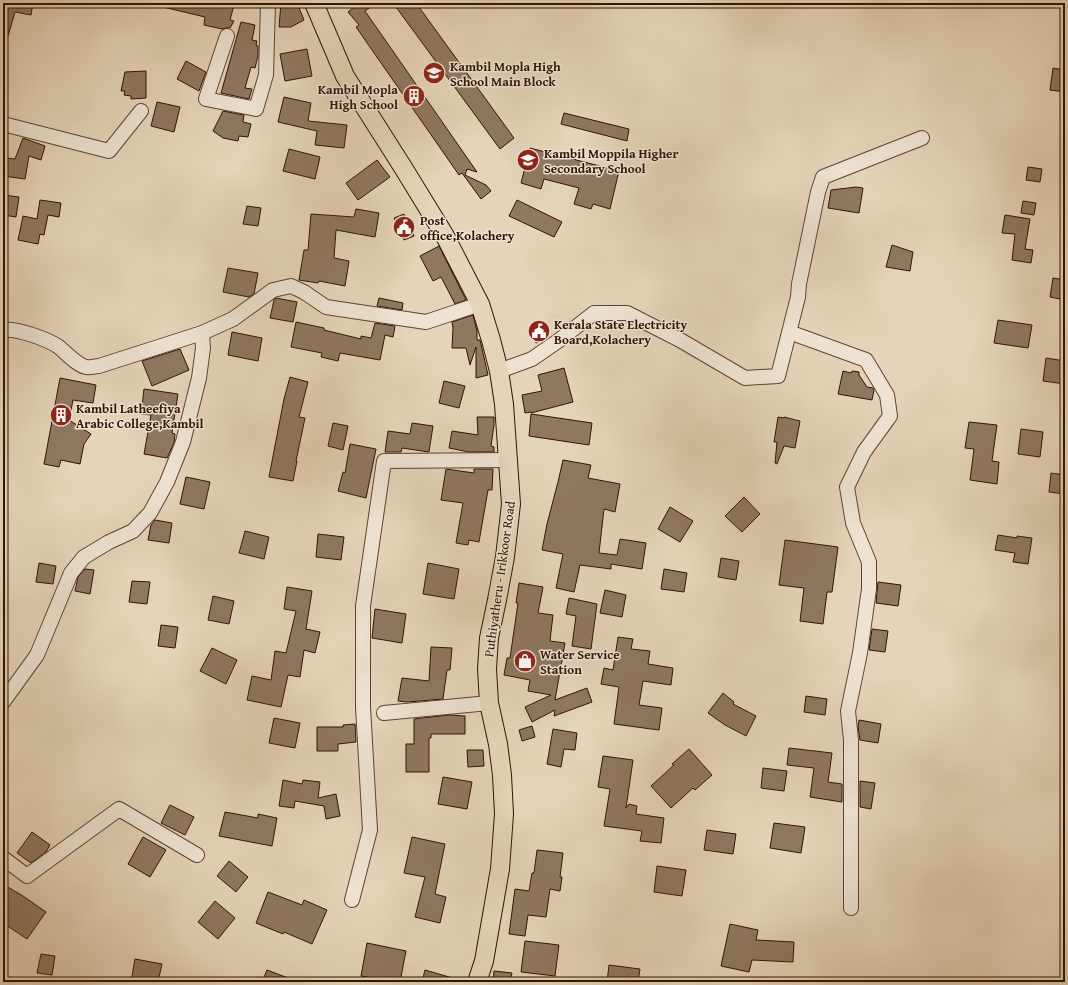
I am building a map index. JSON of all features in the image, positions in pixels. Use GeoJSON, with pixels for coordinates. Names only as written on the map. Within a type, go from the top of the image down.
{"type":"FeatureCollection","features":[{"type":"Feature","properties":{"kind":"main road","name":"Puthiyatheru - Irikkoor Road"},"geometry":{"type":"LineString","coordinates":[[314,3],[345,76],[445,236],[480,304],[499,371],[504,404],[511,504],[505,557],[489,638],[487,669],[489,703],[498,744],[502,775],[504,814],[500,869],[484,961],[477,982]]}},
{"type":"Feature","properties":{"kind":"street"},"geometry":{"type":"LineString","coordinates":[[227,36],[206,99],[256,109],[266,75],[268,3]]}},
{"type":"Feature","properties":{"kind":"street"},"geometry":{"type":"LineString","coordinates":[[3,124],[109,151],[141,111]]}},
{"type":"Feature","properties":{"kind":"street"},"geometry":{"type":"LineString","coordinates":[[499,371],[532,360],[594,313],[627,312],[680,340],[745,378],[778,376],[798,297],[799,284],[818,192],[823,177],[922,138]]}},
{"type":"Feature","properties":{"kind":"street"},"geometry":{"type":"LineString","coordinates":[[3,330],[25,332],[42,339],[58,347],[73,360],[86,367],[99,366],[202,333],[233,319],[273,290],[291,286],[304,292],[326,307],[426,322],[480,304]]}},
{"type":"Feature","properties":{"kind":"street"},"geometry":{"type":"LineString","coordinates":[[789,332],[866,360],[887,395],[890,416],[864,452],[848,487],[853,523],[869,562],[869,589],[860,653],[848,711],[851,740],[851,908]]}},
{"type":"Feature","properties":{"kind":"street"},"geometry":{"type":"LineString","coordinates":[[3,702],[37,655],[70,573],[84,557],[108,542],[133,531],[150,513],[167,482],[182,442],[199,378],[203,348],[202,333]]}},
{"type":"Feature","properties":{"kind":"street"},"geometry":{"type":"LineString","coordinates":[[352,900],[370,830],[363,707],[363,606],[384,461],[508,460]]}},
{"type":"Feature","properties":{"kind":"street"},"geometry":{"type":"LineString","coordinates":[[384,713],[489,703]]}},
{"type":"Feature","properties":{"kind":"street"},"geometry":{"type":"LineString","coordinates":[[3,858],[27,876],[119,809],[197,856]]}},
{"type":"Feature","properties":{"kind":"building"},"geometry":{"type":"Polygon","coordinates":[[[3,3],[33,3],[31,15],[15,12],[6,43],[3,43],[3,3]]]}},
{"type":"Feature","properties":{"kind":"building"},"geometry":{"type":"Polygon","coordinates":[[[163,3],[226,3],[234,5],[230,20],[234,21],[230,28],[222,29],[204,25],[205,17],[163,7],[163,3]]]}},
{"type":"Feature","properties":{"kind":"building"},"geometry":{"type":"Polygon","coordinates":[[[281,3],[297,3],[304,20],[291,27],[279,27],[281,3]]]}},
{"type":"Feature","properties":{"kind":"building","name":"Kambil Mopla High School"},"geometry":{"type":"Polygon","coordinates":[[[359,3],[376,3],[365,11],[477,172],[467,169],[465,175],[486,185],[491,191],[481,199],[462,173],[459,175],[356,27],[359,25],[348,12],[359,3]]]}},
{"type":"Feature","properties":{"kind":"building"},"geometry":{"type":"Polygon","coordinates":[[[393,3],[416,3],[514,138],[500,149],[393,3]]]}},
{"type":"Feature","properties":{"kind":"building"},"geometry":{"type":"Polygon","coordinates":[[[241,22],[255,25],[252,40],[257,41],[256,45],[258,46],[258,56],[255,68],[251,67],[245,88],[252,89],[249,99],[221,93],[241,22]]]}},
{"type":"Feature","properties":{"kind":"building"},"geometry":{"type":"Polygon","coordinates":[[[307,49],[312,76],[285,81],[280,54],[307,49]]]}},
{"type":"Feature","properties":{"kind":"building"},"geometry":{"type":"Polygon","coordinates":[[[186,61],[206,72],[199,91],[177,79],[186,61]]]}},
{"type":"Feature","properties":{"kind":"building"},"geometry":{"type":"Polygon","coordinates":[[[1053,68],[1065,70],[1065,92],[1050,90],[1053,68]]]}},
{"type":"Feature","properties":{"kind":"building"},"geometry":{"type":"Polygon","coordinates":[[[146,71],[146,98],[131,99],[131,96],[124,95],[125,91],[121,91],[125,72],[146,71]]]}},
{"type":"Feature","properties":{"kind":"building"},"geometry":{"type":"Polygon","coordinates":[[[284,97],[311,103],[308,121],[347,125],[344,148],[315,145],[317,131],[278,122],[284,97]]]}},
{"type":"Feature","properties":{"kind":"building"},"geometry":{"type":"Polygon","coordinates":[[[157,102],[180,107],[174,132],[151,126],[157,102]]]}},
{"type":"Feature","properties":{"kind":"building"},"geometry":{"type":"Polygon","coordinates":[[[223,111],[244,115],[243,122],[251,124],[248,137],[239,136],[238,141],[223,138],[213,131],[223,111]]]}},
{"type":"Feature","properties":{"kind":"building"},"geometry":{"type":"Polygon","coordinates":[[[564,113],[629,129],[627,141],[561,124],[564,113]]]}},
{"type":"Feature","properties":{"kind":"building"},"geometry":{"type":"Polygon","coordinates":[[[23,138],[45,146],[41,160],[29,156],[25,179],[3,176],[6,158],[15,159],[23,138]]]}},
{"type":"Feature","properties":{"kind":"building"},"geometry":{"type":"Polygon","coordinates":[[[530,148],[619,171],[610,209],[593,204],[591,209],[574,204],[579,188],[544,179],[541,189],[521,183],[530,148]]]}},
{"type":"Feature","properties":{"kind":"building"},"geometry":{"type":"Polygon","coordinates":[[[289,149],[320,157],[315,179],[283,171],[289,149]]]}},
{"type":"Feature","properties":{"kind":"building"},"geometry":{"type":"Polygon","coordinates":[[[377,160],[390,177],[358,200],[346,183],[377,160]]]}},
{"type":"Feature","properties":{"kind":"building"},"geometry":{"type":"Polygon","coordinates":[[[1028,167],[1042,169],[1040,182],[1026,180],[1028,167]]]}},
{"type":"Feature","properties":{"kind":"building"},"geometry":{"type":"Polygon","coordinates":[[[856,187],[863,188],[859,213],[828,208],[831,190],[856,187]]]}},
{"type":"Feature","properties":{"kind":"building"},"geometry":{"type":"Polygon","coordinates":[[[3,195],[19,197],[16,217],[3,215],[3,195]]]}},
{"type":"Feature","properties":{"kind":"building"},"geometry":{"type":"Polygon","coordinates":[[[40,200],[61,203],[59,217],[48,215],[44,235],[40,234],[38,244],[18,240],[23,216],[37,219],[40,200]]]}},
{"type":"Feature","properties":{"kind":"building"},"geometry":{"type":"Polygon","coordinates":[[[517,200],[562,222],[554,237],[509,216],[517,200]]]}},
{"type":"Feature","properties":{"kind":"building"},"geometry":{"type":"Polygon","coordinates":[[[1023,201],[1036,203],[1034,215],[1021,213],[1023,201]]]}},
{"type":"Feature","properties":{"kind":"building"},"geometry":{"type":"Polygon","coordinates":[[[247,206],[261,208],[258,226],[243,224],[247,206]]]}},
{"type":"Feature","properties":{"kind":"building"},"geometry":{"type":"Polygon","coordinates":[[[356,209],[379,213],[375,237],[336,230],[334,258],[349,261],[345,286],[319,281],[318,283],[299,280],[304,250],[308,250],[311,214],[354,217],[356,209]]]}},
{"type":"Feature","properties":{"kind":"building","name":"Post office,Kolachery"},"geometry":{"type":"Polygon","coordinates":[[[404,214],[414,236],[404,240],[394,218],[404,214]]]}},
{"type":"Feature","properties":{"kind":"building"},"geometry":{"type":"Polygon","coordinates":[[[1005,215],[1030,219],[1025,249],[1033,250],[1031,263],[1012,260],[1015,234],[1002,233],[1005,215]]]}},
{"type":"Feature","properties":{"kind":"building"},"geometry":{"type":"Polygon","coordinates":[[[892,245],[913,252],[910,271],[886,267],[892,245]]]}},
{"type":"Feature","properties":{"kind":"building"},"geometry":{"type":"Polygon","coordinates":[[[439,246],[466,300],[455,304],[441,277],[433,281],[420,256],[439,246]]]}},
{"type":"Feature","properties":{"kind":"building"},"geometry":{"type":"Polygon","coordinates":[[[228,268],[258,273],[254,294],[249,297],[223,292],[228,268]]]}},
{"type":"Feature","properties":{"kind":"building"},"geometry":{"type":"Polygon","coordinates":[[[1053,278],[1065,280],[1065,300],[1050,297],[1053,278]]]}},
{"type":"Feature","properties":{"kind":"building"},"geometry":{"type":"Polygon","coordinates":[[[276,298],[297,302],[293,322],[270,318],[274,300],[276,298]]]}},
{"type":"Feature","properties":{"kind":"building"},"geometry":{"type":"Polygon","coordinates":[[[379,298],[403,303],[402,310],[377,306],[379,298]]]}},
{"type":"Feature","properties":{"kind":"building"},"geometry":{"type":"Polygon","coordinates":[[[473,315],[477,331],[477,340],[480,340],[488,375],[476,378],[476,347],[470,365],[466,348],[452,348],[452,322],[473,315]]]}},
{"type":"Feature","properties":{"kind":"building"},"geometry":{"type":"Polygon","coordinates":[[[998,320],[1032,325],[1028,348],[994,343],[998,320]]]}},
{"type":"Feature","properties":{"kind":"building","name":"Kerala State Electricity Board,Kolachery"},"geometry":{"type":"Polygon","coordinates":[[[540,321],[548,337],[536,343],[530,325],[540,321]]]}},
{"type":"Feature","properties":{"kind":"building"},"geometry":{"type":"Polygon","coordinates":[[[296,322],[324,328],[324,330],[361,339],[361,336],[371,338],[375,323],[395,326],[393,337],[385,335],[380,360],[340,353],[338,361],[321,357],[322,353],[291,347],[296,322]]]}},
{"type":"Feature","properties":{"kind":"building"},"geometry":{"type":"Polygon","coordinates":[[[232,332],[262,338],[258,361],[228,355],[232,332]]]}},
{"type":"Feature","properties":{"kind":"building"},"geometry":{"type":"Polygon","coordinates":[[[180,349],[189,370],[152,386],[142,361],[180,349]]]}},
{"type":"Feature","properties":{"kind":"building"},"geometry":{"type":"Polygon","coordinates":[[[1046,358],[1065,361],[1065,384],[1043,381],[1046,358]]]}},
{"type":"Feature","properties":{"kind":"building"},"geometry":{"type":"Polygon","coordinates":[[[564,368],[573,402],[531,413],[525,413],[522,395],[542,391],[538,375],[564,368]]]}},
{"type":"Feature","properties":{"kind":"building"},"geometry":{"type":"Polygon","coordinates":[[[843,371],[851,373],[852,371],[859,372],[859,375],[867,387],[873,388],[874,390],[872,400],[838,394],[843,371]]]}},
{"type":"Feature","properties":{"kind":"building"},"geometry":{"type":"Polygon","coordinates":[[[290,377],[308,382],[299,417],[305,418],[293,481],[269,477],[284,399],[290,377]]]}},
{"type":"Feature","properties":{"kind":"building","name":"Kambil Latheefiya Arabic College,Kambil"},"geometry":{"type":"Polygon","coordinates":[[[60,378],[96,385],[93,403],[73,400],[69,420],[91,434],[84,444],[80,464],[61,460],[59,467],[44,464],[60,378]]]}},
{"type":"Feature","properties":{"kind":"building"},"geometry":{"type":"Polygon","coordinates":[[[444,381],[465,386],[459,408],[439,403],[444,381]]]}},
{"type":"Feature","properties":{"kind":"building"},"geometry":{"type":"Polygon","coordinates":[[[144,389],[178,394],[172,433],[175,434],[174,443],[167,458],[144,454],[151,415],[141,414],[144,389]]]}},
{"type":"Feature","properties":{"kind":"building"},"geometry":{"type":"Polygon","coordinates":[[[531,414],[592,423],[589,445],[529,436],[531,414]]]}},
{"type":"Feature","properties":{"kind":"building"},"geometry":{"type":"Polygon","coordinates":[[[477,417],[494,417],[491,446],[494,447],[494,452],[469,452],[449,448],[452,431],[478,435],[477,417]]]}},
{"type":"Feature","properties":{"kind":"building"},"geometry":{"type":"Polygon","coordinates":[[[778,417],[800,421],[795,448],[784,446],[777,464],[775,463],[777,442],[774,442],[778,417]]]}},
{"type":"Feature","properties":{"kind":"building"},"geometry":{"type":"Polygon","coordinates":[[[969,422],[997,425],[992,461],[999,462],[997,484],[970,480],[974,449],[965,448],[969,422]]]}},
{"type":"Feature","properties":{"kind":"building"},"geometry":{"type":"Polygon","coordinates":[[[333,423],[348,426],[343,450],[328,446],[333,423]]]}},
{"type":"Feature","properties":{"kind":"building"},"geometry":{"type":"Polygon","coordinates":[[[412,423],[433,426],[429,452],[402,448],[401,452],[385,452],[388,431],[410,434],[412,423]]]}},
{"type":"Feature","properties":{"kind":"building"},"geometry":{"type":"Polygon","coordinates":[[[1021,429],[1043,432],[1040,457],[1018,454],[1021,429]]]}},
{"type":"Feature","properties":{"kind":"building"},"geometry":{"type":"Polygon","coordinates":[[[350,444],[376,449],[366,498],[338,491],[343,472],[345,473],[350,444]]]}},
{"type":"Feature","properties":{"kind":"building"},"geometry":{"type":"Polygon","coordinates":[[[563,460],[591,465],[588,478],[620,484],[615,512],[604,509],[599,553],[617,555],[620,539],[646,543],[642,569],[611,564],[611,569],[580,565],[574,592],[556,588],[563,554],[542,550],[563,460]]]}},
{"type":"Feature","properties":{"kind":"building"},"geometry":{"type":"Polygon","coordinates":[[[446,469],[474,473],[474,469],[493,469],[492,490],[488,490],[479,542],[469,540],[468,545],[456,543],[463,503],[441,500],[446,469]]]}},
{"type":"Feature","properties":{"kind":"building"},"geometry":{"type":"Polygon","coordinates":[[[1051,473],[1065,475],[1065,494],[1049,492],[1051,473]]]}},
{"type":"Feature","properties":{"kind":"building"},"geometry":{"type":"Polygon","coordinates":[[[186,477],[210,482],[204,509],[180,504],[186,477]]]}},
{"type":"Feature","properties":{"kind":"building"},"geometry":{"type":"Polygon","coordinates":[[[744,497],[760,514],[742,532],[725,516],[744,497]]]}},
{"type":"Feature","properties":{"kind":"building"},"geometry":{"type":"Polygon","coordinates":[[[670,507],[693,521],[680,542],[658,529],[670,507]]]}},
{"type":"Feature","properties":{"kind":"building"},"geometry":{"type":"Polygon","coordinates":[[[155,520],[172,523],[169,543],[148,540],[151,525],[155,520]]]}},
{"type":"Feature","properties":{"kind":"building"},"geometry":{"type":"Polygon","coordinates":[[[245,531],[269,537],[264,559],[239,553],[245,531]]]}},
{"type":"Feature","properties":{"kind":"building"},"geometry":{"type":"Polygon","coordinates":[[[318,534],[344,537],[341,560],[316,557],[318,534]]]}},
{"type":"Feature","properties":{"kind":"building"},"geometry":{"type":"Polygon","coordinates":[[[998,535],[1017,538],[1017,536],[1032,538],[1028,564],[1013,562],[1015,553],[995,550],[998,535]]]}},
{"type":"Feature","properties":{"kind":"building"},"geometry":{"type":"Polygon","coordinates":[[[785,540],[838,547],[832,592],[827,592],[823,624],[800,621],[804,588],[779,585],[785,540]]]}},
{"type":"Feature","properties":{"kind":"building"},"geometry":{"type":"Polygon","coordinates":[[[721,558],[739,561],[736,580],[718,577],[721,558]]]}},
{"type":"Feature","properties":{"kind":"building"},"geometry":{"type":"Polygon","coordinates":[[[39,563],[56,566],[53,584],[36,582],[39,563]]]}},
{"type":"Feature","properties":{"kind":"building"},"geometry":{"type":"Polygon","coordinates":[[[428,563],[459,569],[454,599],[423,594],[428,563]]]}},
{"type":"Feature","properties":{"kind":"building"},"geometry":{"type":"Polygon","coordinates":[[[85,569],[94,570],[90,594],[75,591],[78,577],[85,569]]]}},
{"type":"Feature","properties":{"kind":"building"},"geometry":{"type":"Polygon","coordinates":[[[664,569],[687,573],[684,592],[661,589],[664,569]]]}},
{"type":"Feature","properties":{"kind":"building"},"geometry":{"type":"Polygon","coordinates":[[[132,581],[150,582],[147,604],[129,602],[132,581]]]}},
{"type":"Feature","properties":{"kind":"building"},"geometry":{"type":"Polygon","coordinates":[[[878,582],[901,585],[898,606],[876,603],[878,582]]]}},
{"type":"Feature","properties":{"kind":"building"},"geometry":{"type":"Polygon","coordinates":[[[519,583],[543,587],[538,613],[553,615],[550,641],[565,643],[555,700],[587,688],[592,702],[554,716],[555,710],[532,722],[525,707],[551,695],[528,691],[530,680],[504,675],[507,658],[510,658],[518,603],[516,603],[519,583]]]}},
{"type":"Feature","properties":{"kind":"building"},"geometry":{"type":"Polygon","coordinates":[[[287,587],[312,591],[306,629],[320,632],[315,653],[304,650],[300,677],[288,675],[281,707],[247,700],[252,676],[271,680],[275,651],[286,653],[296,611],[284,609],[287,587]]]}},
{"type":"Feature","properties":{"kind":"building"},"geometry":{"type":"Polygon","coordinates":[[[605,590],[626,595],[622,617],[600,613],[605,590]]]}},
{"type":"Feature","properties":{"kind":"building"},"geometry":{"type":"Polygon","coordinates":[[[213,596],[234,601],[229,624],[208,620],[213,596]]]}},
{"type":"Feature","properties":{"kind":"building"},"geometry":{"type":"Polygon","coordinates":[[[569,598],[597,604],[591,649],[572,646],[576,616],[566,614],[569,598]]]}},
{"type":"Feature","properties":{"kind":"building"},"geometry":{"type":"Polygon","coordinates":[[[375,609],[406,614],[402,643],[372,638],[375,609]]]}},
{"type":"Feature","properties":{"kind":"building"},"geometry":{"type":"Polygon","coordinates":[[[161,625],[178,627],[175,648],[158,646],[161,625]]]}},
{"type":"Feature","properties":{"kind":"building"},"geometry":{"type":"Polygon","coordinates":[[[872,629],[888,631],[885,652],[869,650],[872,629]]]}},
{"type":"Feature","properties":{"kind":"building"},"geometry":{"type":"Polygon","coordinates":[[[618,637],[633,639],[631,649],[650,651],[648,664],[673,668],[671,685],[643,681],[639,705],[662,708],[659,730],[614,724],[619,687],[601,684],[604,668],[613,670],[618,637]]]}},
{"type":"Feature","properties":{"kind":"building"},"geometry":{"type":"Polygon","coordinates":[[[431,647],[452,648],[450,670],[447,670],[443,699],[407,702],[398,701],[402,678],[429,681],[431,647]]]}},
{"type":"Feature","properties":{"kind":"building"},"geometry":{"type":"Polygon","coordinates":[[[212,648],[237,660],[226,684],[200,671],[212,648]]]}},
{"type":"Feature","properties":{"kind":"building"},"geometry":{"type":"Polygon","coordinates":[[[723,693],[734,702],[733,704],[756,716],[746,736],[725,725],[708,713],[723,693]]]}},
{"type":"Feature","properties":{"kind":"building"},"geometry":{"type":"Polygon","coordinates":[[[806,696],[827,699],[825,715],[804,712],[806,696]]]}},
{"type":"Feature","properties":{"kind":"building"},"geometry":{"type":"Polygon","coordinates":[[[449,715],[465,716],[465,734],[431,734],[431,738],[429,738],[429,772],[406,772],[406,744],[414,744],[414,719],[449,715]]]}},
{"type":"Feature","properties":{"kind":"building"},"geometry":{"type":"Polygon","coordinates":[[[274,718],[300,723],[295,748],[269,743],[274,718]]]}},
{"type":"Feature","properties":{"kind":"building"},"geometry":{"type":"Polygon","coordinates":[[[859,720],[881,724],[878,743],[860,740],[858,727],[859,720]]]}},
{"type":"Feature","properties":{"kind":"building"},"geometry":{"type":"Polygon","coordinates":[[[355,724],[356,742],[338,744],[338,751],[317,751],[317,727],[343,727],[343,725],[355,724]]]}},
{"type":"Feature","properties":{"kind":"building"},"geometry":{"type":"Polygon","coordinates":[[[532,726],[535,737],[522,741],[519,730],[532,726]]]}},
{"type":"Feature","properties":{"kind":"building"},"geometry":{"type":"Polygon","coordinates":[[[553,729],[577,733],[575,750],[564,749],[561,767],[547,764],[553,729]]]}},
{"type":"Feature","properties":{"kind":"building"},"geometry":{"type":"Polygon","coordinates":[[[789,748],[832,753],[828,782],[842,784],[842,802],[810,797],[814,768],[787,765],[789,748]]]}},
{"type":"Feature","properties":{"kind":"building"},"geometry":{"type":"Polygon","coordinates":[[[689,749],[712,775],[695,790],[693,788],[671,808],[651,786],[689,749]]]}},
{"type":"Feature","properties":{"kind":"building"},"geometry":{"type":"Polygon","coordinates":[[[467,750],[483,750],[484,766],[468,767],[467,750]]]}},
{"type":"Feature","properties":{"kind":"building"},"geometry":{"type":"Polygon","coordinates":[[[603,756],[633,760],[626,808],[629,804],[637,806],[636,814],[664,818],[661,843],[640,841],[642,831],[604,826],[610,789],[598,787],[603,756]]]}},
{"type":"Feature","properties":{"kind":"building"},"geometry":{"type":"Polygon","coordinates":[[[763,768],[787,771],[784,791],[761,788],[763,768]]]}},
{"type":"Feature","properties":{"kind":"building"},"geometry":{"type":"Polygon","coordinates":[[[443,777],[472,782],[467,809],[438,804],[443,777]]]}},
{"type":"Feature","properties":{"kind":"building"},"geometry":{"type":"Polygon","coordinates":[[[283,780],[302,784],[303,780],[320,782],[318,798],[336,794],[340,816],[326,819],[324,806],[295,801],[294,808],[279,806],[283,780]]]}},
{"type":"Feature","properties":{"kind":"building"},"geometry":{"type":"Polygon","coordinates":[[[860,781],[875,783],[871,809],[860,807],[860,781]]]}},
{"type":"Feature","properties":{"kind":"building"},"geometry":{"type":"Polygon","coordinates":[[[170,805],[194,817],[185,835],[161,823],[170,805]]]}},
{"type":"Feature","properties":{"kind":"building"},"geometry":{"type":"Polygon","coordinates":[[[225,812],[258,818],[258,814],[277,818],[272,846],[219,836],[225,812]]]}},
{"type":"Feature","properties":{"kind":"building"},"geometry":{"type":"Polygon","coordinates":[[[774,823],[805,827],[801,853],[770,848],[774,823]]]}},
{"type":"Feature","properties":{"kind":"building"},"geometry":{"type":"Polygon","coordinates":[[[707,830],[736,834],[733,854],[704,850],[707,830]]]}},
{"type":"Feature","properties":{"kind":"building"},"geometry":{"type":"Polygon","coordinates":[[[32,832],[50,845],[46,852],[31,863],[17,853],[32,832]]]}},
{"type":"Feature","properties":{"kind":"building"},"geometry":{"type":"Polygon","coordinates":[[[143,837],[166,850],[150,877],[128,864],[143,837]]]}},
{"type":"Feature","properties":{"kind":"building"},"geometry":{"type":"Polygon","coordinates":[[[412,837],[445,844],[435,894],[446,897],[440,923],[415,917],[425,877],[404,873],[412,837]]]}},
{"type":"Feature","properties":{"kind":"building"},"geometry":{"type":"Polygon","coordinates":[[[537,850],[563,853],[560,891],[550,889],[546,917],[528,915],[525,936],[509,934],[515,889],[529,891],[532,873],[534,873],[537,850]]]}},
{"type":"Feature","properties":{"kind":"building"},"geometry":{"type":"Polygon","coordinates":[[[229,861],[248,877],[236,892],[217,876],[229,861]]]}},
{"type":"Feature","properties":{"kind":"building"},"geometry":{"type":"Polygon","coordinates":[[[657,866],[686,870],[682,896],[654,892],[657,866]]]}},
{"type":"Feature","properties":{"kind":"building"},"geometry":{"type":"Polygon","coordinates":[[[3,884],[46,912],[27,939],[3,923],[3,884]]]}},
{"type":"Feature","properties":{"kind":"building"},"geometry":{"type":"Polygon","coordinates":[[[268,892],[302,905],[304,900],[327,910],[312,944],[284,932],[283,934],[256,923],[268,892]]]}},
{"type":"Feature","properties":{"kind":"building"},"geometry":{"type":"Polygon","coordinates":[[[215,901],[235,918],[218,939],[198,922],[215,901]]]}},
{"type":"Feature","properties":{"kind":"building"},"geometry":{"type":"Polygon","coordinates":[[[730,924],[758,930],[756,940],[794,942],[793,962],[752,960],[749,972],[721,966],[730,924]]]}},
{"type":"Feature","properties":{"kind":"building"},"geometry":{"type":"Polygon","coordinates":[[[525,941],[559,945],[555,976],[521,972],[525,941]]]}},
{"type":"Feature","properties":{"kind":"building"},"geometry":{"type":"Polygon","coordinates":[[[367,943],[406,951],[400,982],[361,976],[367,943]]]}},
{"type":"Feature","properties":{"kind":"building"},"geometry":{"type":"Polygon","coordinates":[[[41,954],[55,956],[52,975],[37,973],[41,954]]]}},
{"type":"Feature","properties":{"kind":"building"},"geometry":{"type":"Polygon","coordinates":[[[135,959],[162,964],[158,982],[131,982],[135,959]]]}},
{"type":"Feature","properties":{"kind":"building"},"geometry":{"type":"Polygon","coordinates":[[[609,965],[640,969],[638,982],[607,982],[609,965]]]}},
{"type":"Feature","properties":{"kind":"building"},"geometry":{"type":"Polygon","coordinates":[[[267,970],[296,981],[296,982],[262,982],[267,970]]]}},
{"type":"Feature","properties":{"kind":"building"},"geometry":{"type":"Polygon","coordinates":[[[425,970],[456,979],[456,982],[422,982],[425,970]]]}},
{"type":"Feature","properties":{"kind":"building"},"geometry":{"type":"Polygon","coordinates":[[[494,971],[512,973],[510,982],[493,982],[494,971]]]}},
{"type":"Feature","properties":{"kind":"place","name":"Kambil Mopla High School Main Block"},"geometry":{"type":"Point","coordinates":[434,73]}},
{"type":"Feature","properties":{"kind":"place","name":"Kambil Mopla High School"},"geometry":{"type":"Point","coordinates":[414,96]}},
{"type":"Feature","properties":{"kind":"place","name":"Kambil Moppila Higher Secondary School"},"geometry":{"type":"Point","coordinates":[528,160]}},
{"type":"Feature","properties":{"kind":"place","name":"Post office,Kolachery"},"geometry":{"type":"Point","coordinates":[404,227]}},
{"type":"Feature","properties":{"kind":"place","name":"Kerala State Electricity Board,Kolachery"},"geometry":{"type":"Point","coordinates":[539,331]}},
{"type":"Feature","properties":{"kind":"place","name":"Kambil Latheefiya Arabic College,Kambil"},"geometry":{"type":"Point","coordinates":[61,415]}},
{"type":"Feature","properties":{"kind":"place","name":"Water Service Station"},"geometry":{"type":"Point","coordinates":[525,661]}}]}
